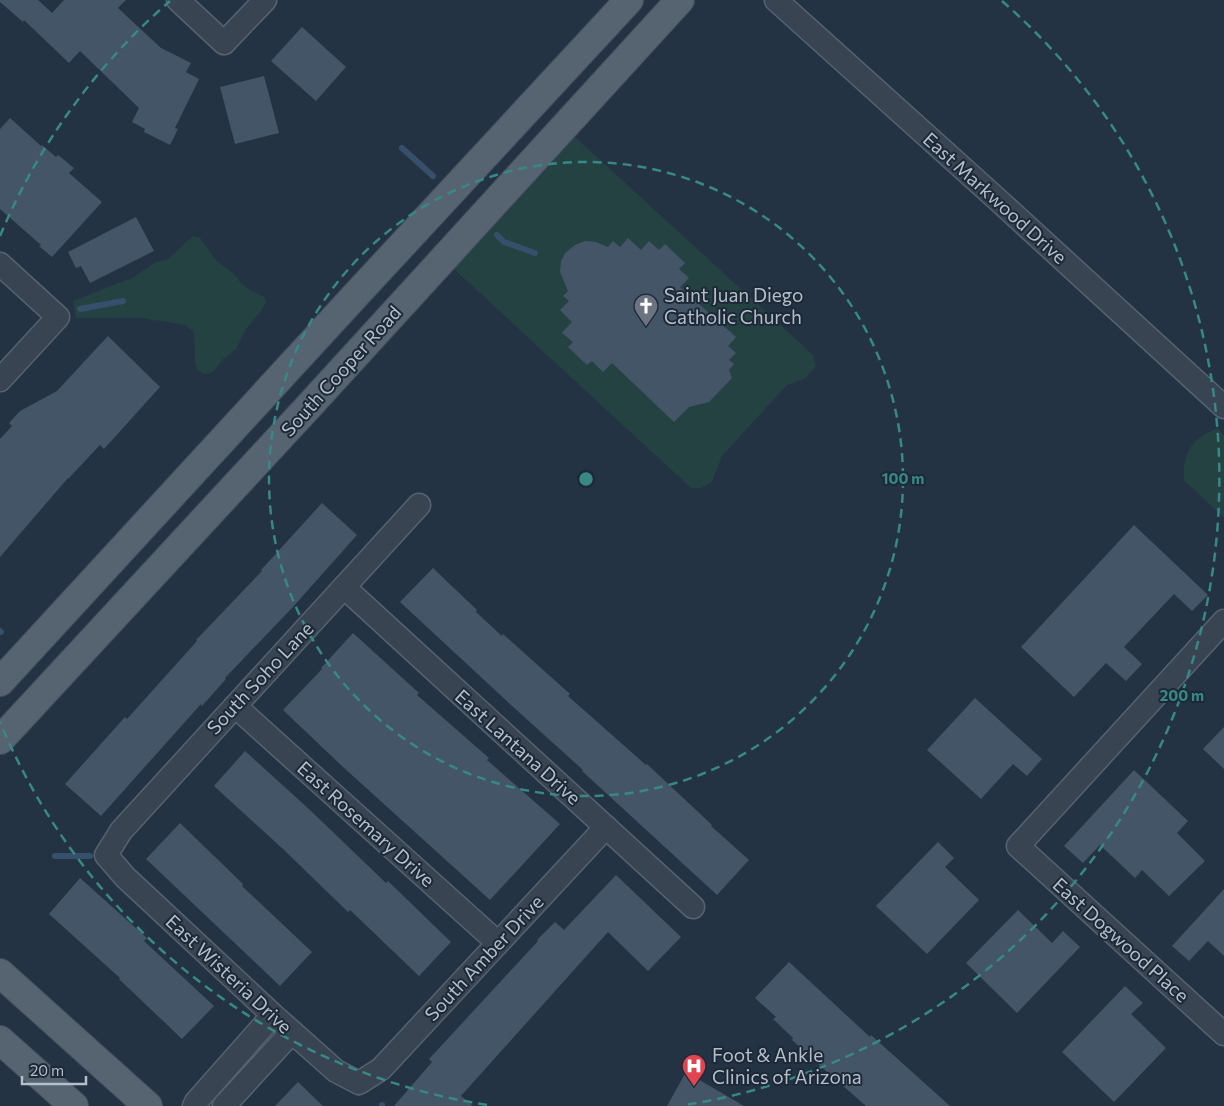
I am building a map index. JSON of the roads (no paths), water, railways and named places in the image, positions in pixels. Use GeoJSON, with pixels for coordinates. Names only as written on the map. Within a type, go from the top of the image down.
{"type":"FeatureCollection","features":[{"type":"Feature","properties":{"kind":"main road"},"geometry":{"type":"LineString","coordinates":[[0,682],[629,0]]}},
{"type":"Feature","properties":{"kind":"main road","name":"South Cooper Road"},"geometry":{"type":"LineString","coordinates":[[0,740],[310,405],[680,0]]}},
{"type":"Feature","properties":{"kind":"main road"},"geometry":{"type":"LineString","coordinates":[[279,378],[310,405]]}},
{"type":"Feature","properties":{"kind":"main road"},"geometry":{"type":"LineString","coordinates":[[0,973],[148,1106]]}},
{"type":"Feature","properties":{"kind":"main road"},"geometry":{"type":"LineString","coordinates":[[0,1040],[74,1106]]}},
{"type":"Feature","properties":{"kind":"street"},"geometry":{"type":"LineString","coordinates":[[178,0],[224,43],[265,0]]}},
{"type":"Feature","properties":{"kind":"street","name":"East Markwood Drive"},"geometry":{"type":"LineString","coordinates":[[776,0],[1220,400]]}},
{"type":"Feature","properties":{"kind":"street"},"geometry":{"type":"LineString","coordinates":[[0,264],[58,317],[0,380]]}},
{"type":"Feature","properties":{"kind":"street","name":"South Soho Lane"},"geometry":{"type":"LineString","coordinates":[[106,855],[121,831],[420,505]]}},
{"type":"Feature","properties":{"kind":"street","name":"East Lantana Drive"},"geometry":{"type":"LineString","coordinates":[[344,587],[693,907]]}},
{"type":"Feature","properties":{"kind":"street","name":"East Dogwood Place"},"geometry":{"type":"LineString","coordinates":[[1224,621],[1018,846],[1224,1034]]}},
{"type":"Feature","properties":{"kind":"street","name":"East Rosemary Drive"},"geometry":{"type":"LineString","coordinates":[[235,706],[498,943]]}},
{"type":"Feature","properties":{"kind":"street","name":"South Amber Drive"},"geometry":{"type":"LineString","coordinates":[[359,1083],[381,1069],[606,828]]}},
{"type":"Feature","properties":{"kind":"street","name":"East Wisteria Drive"},"geometry":{"type":"LineString","coordinates":[[106,855],[125,877],[273,1015],[336,1071],[359,1083]]}},
{"type":"Feature","properties":{"kind":"street"},"geometry":{"type":"LineString","coordinates":[[194,1106],[273,1015]]}},
{"type":"Feature","properties":{"kind":"street"},"geometry":{"type":"LineString","coordinates":[[224,1106],[292,1032]]}},
{"type":"Feature","properties":{"kind":"street"},"geometry":{"type":"LineString","coordinates":[[233,1059],[252,1076]]}},
{"type":"Feature","properties":{"kind":"waterway"},"geometry":{"type":"LineString","coordinates":[[402,148],[433,176]]}},
{"type":"Feature","properties":{"kind":"waterway"},"geometry":{"type":"LineString","coordinates":[[497,235],[504,242],[535,253]]}},
{"type":"Feature","properties":{"kind":"waterway"},"geometry":{"type":"LineString","coordinates":[[80,309],[123,301]]}},
{"type":"Feature","properties":{"kind":"waterway"},"geometry":{"type":"LineString","coordinates":[[55,856],[90,856]]}},
{"type":"Feature","properties":{"kind":"place","name":"Saint Juan Diego Catholic Church"},"geometry":{"type":"Point","coordinates":[646,327]}},
{"type":"Feature","properties":{"kind":"place","name":"Foot & Ankle Clinics of Arizona"},"geometry":{"type":"Point","coordinates":[694,1087]}}]}
